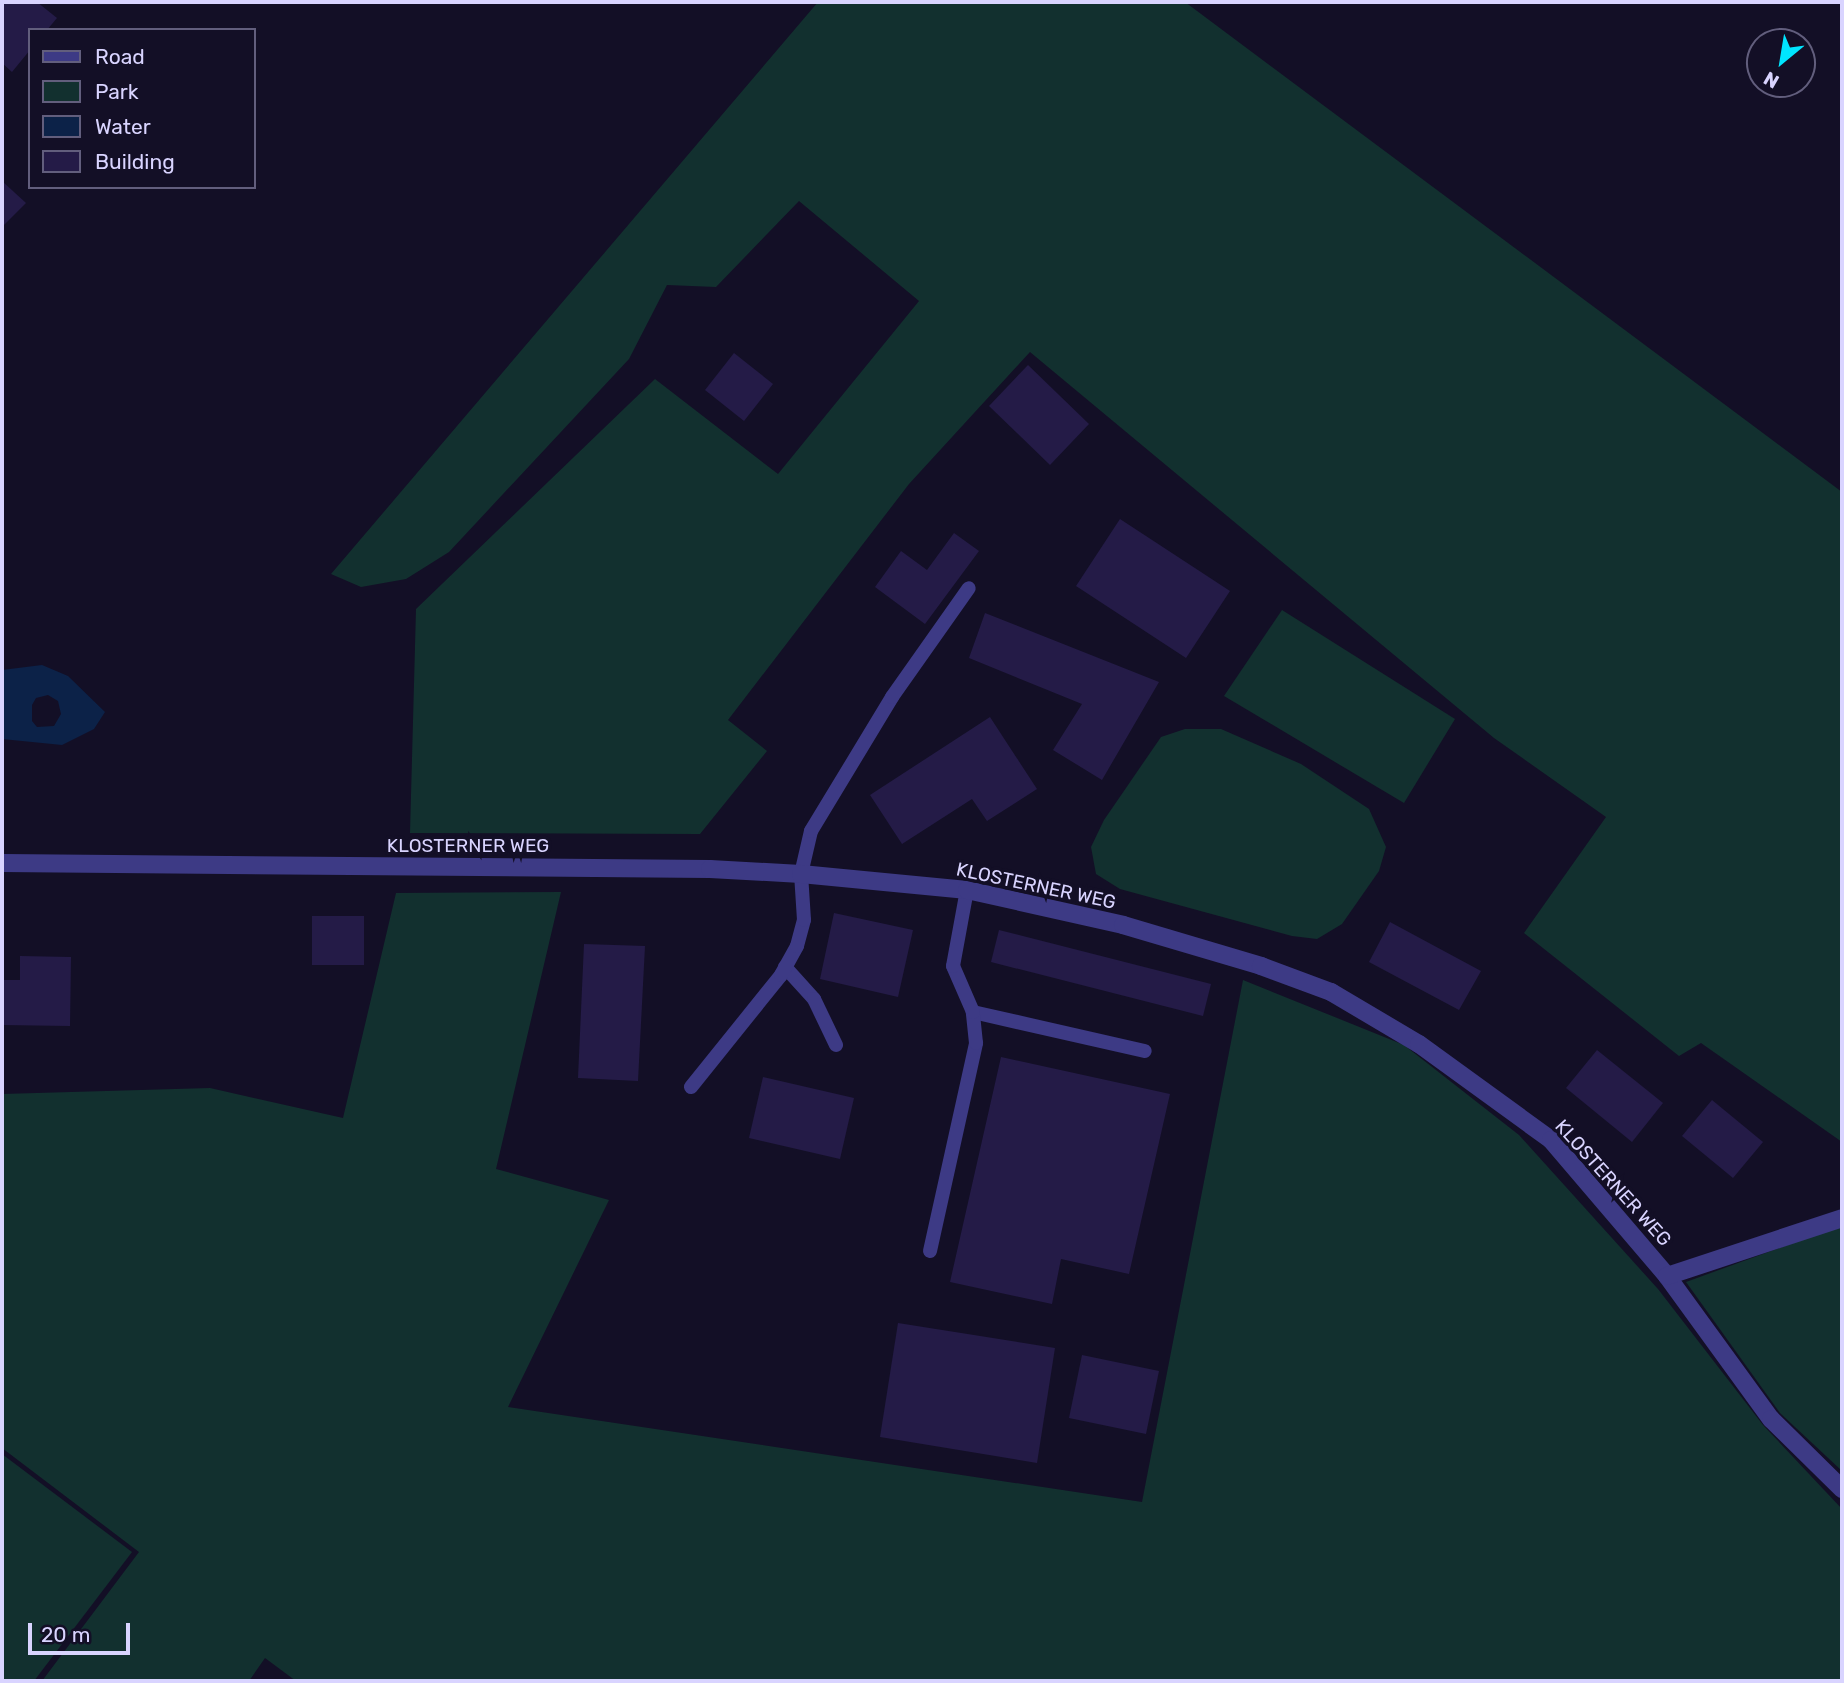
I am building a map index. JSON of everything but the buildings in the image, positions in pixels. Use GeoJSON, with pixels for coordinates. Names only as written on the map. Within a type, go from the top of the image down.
{"type":"FeatureCollection","features":[{"type":"Feature","properties":{"kind":"street","name":"KLOSTERNER WEG"},"geometry":{"type":"LineString","coordinates":[[2,863],[710,869],[801,874],[967,890],[1123,925],[1331,992],[1419,1044],[1551,1140],[1667,1276],[1771,1419],[1842,1489]]}},
{"type":"Feature","properties":{"kind":"street"},"geometry":{"type":"LineString","coordinates":[[1667,1276],[1842,1218]]}},
{"type":"Feature","properties":{"kind":"lane"},"geometry":{"type":"LineString","coordinates":[[691,1087],[785,967],[804,920],[801,874],[811,831],[892,697],[969,589]]}},
{"type":"Feature","properties":{"kind":"lane"},"geometry":{"type":"LineString","coordinates":[[930,1251],[976,1043],[973,1012],[953,965],[967,890]]}},
{"type":"Feature","properties":{"kind":"lane"},"geometry":{"type":"LineString","coordinates":[[785,967],[814,999],[835,1045]]}},
{"type":"Feature","properties":{"kind":"lane"},"geometry":{"type":"LineString","coordinates":[[973,1012],[1145,1051]]}},
{"type":"Feature","properties":{"kind":"green space"},"geometry":{"type":"Polygon","coordinates":[[[818,2],[1185,2],[1842,492],[1842,1142],[1701,1043],[1679,1056],[1524,933],[1606,817],[1494,738],[1030,352],[909,484],[728,720],[767,751],[700,834],[410,833],[416,609],[655,379],[778,474],[919,301],[799,201],[716,287],[667,285],[629,359],[449,552],[406,579],[361,587],[331,574],[818,2]]]}},
{"type":"Feature","properties":{"kind":"green space"},"geometry":{"type":"Polygon","coordinates":[[[1282,610],[1455,719],[1404,803],[1224,696],[1282,610]]]}},
{"type":"Feature","properties":{"kind":"green space"},"geometry":{"type":"Polygon","coordinates":[[[1185,729],[1221,729],[1301,764],[1369,809],[1386,847],[1379,871],[1342,924],[1317,939],[1292,936],[1120,889],[1096,874],[1091,847],[1104,820],[1161,737],[1185,729]]]}},
{"type":"Feature","properties":{"kind":"green space"},"geometry":{"type":"Polygon","coordinates":[[[561,892],[496,1169],[609,1200],[508,1407],[1142,1502],[1243,980],[1404,1045],[1519,1135],[1658,1289],[1763,1425],[1842,1509],[1842,1681],[296,1681],[265,1658],[249,1681],[42,1681],[139,1552],[2,1448],[2,1094],[210,1088],[343,1118],[396,893],[561,892]]]}},
{"type":"Feature","properties":{"kind":"green space"},"geometry":{"type":"Polygon","coordinates":[[[1842,1225],[1842,1471],[1780,1413],[1686,1282],[1842,1225]]]}},
{"type":"Feature","properties":{"kind":"green space"},"geometry":{"type":"Polygon","coordinates":[[[2,1454],[132,1552],[34,1681],[2,1681],[2,1454]]]}},
{"type":"Feature","properties":{"kind":"water"},"geometry":{"type":"Polygon","coordinates":[[[42,665],[68,676],[105,712],[94,729],[62,745],[2,739],[2,670],[42,665]],[[48,695],[36,698],[32,705],[32,721],[37,727],[54,726],[61,714],[58,701],[48,695]]]}}]}
